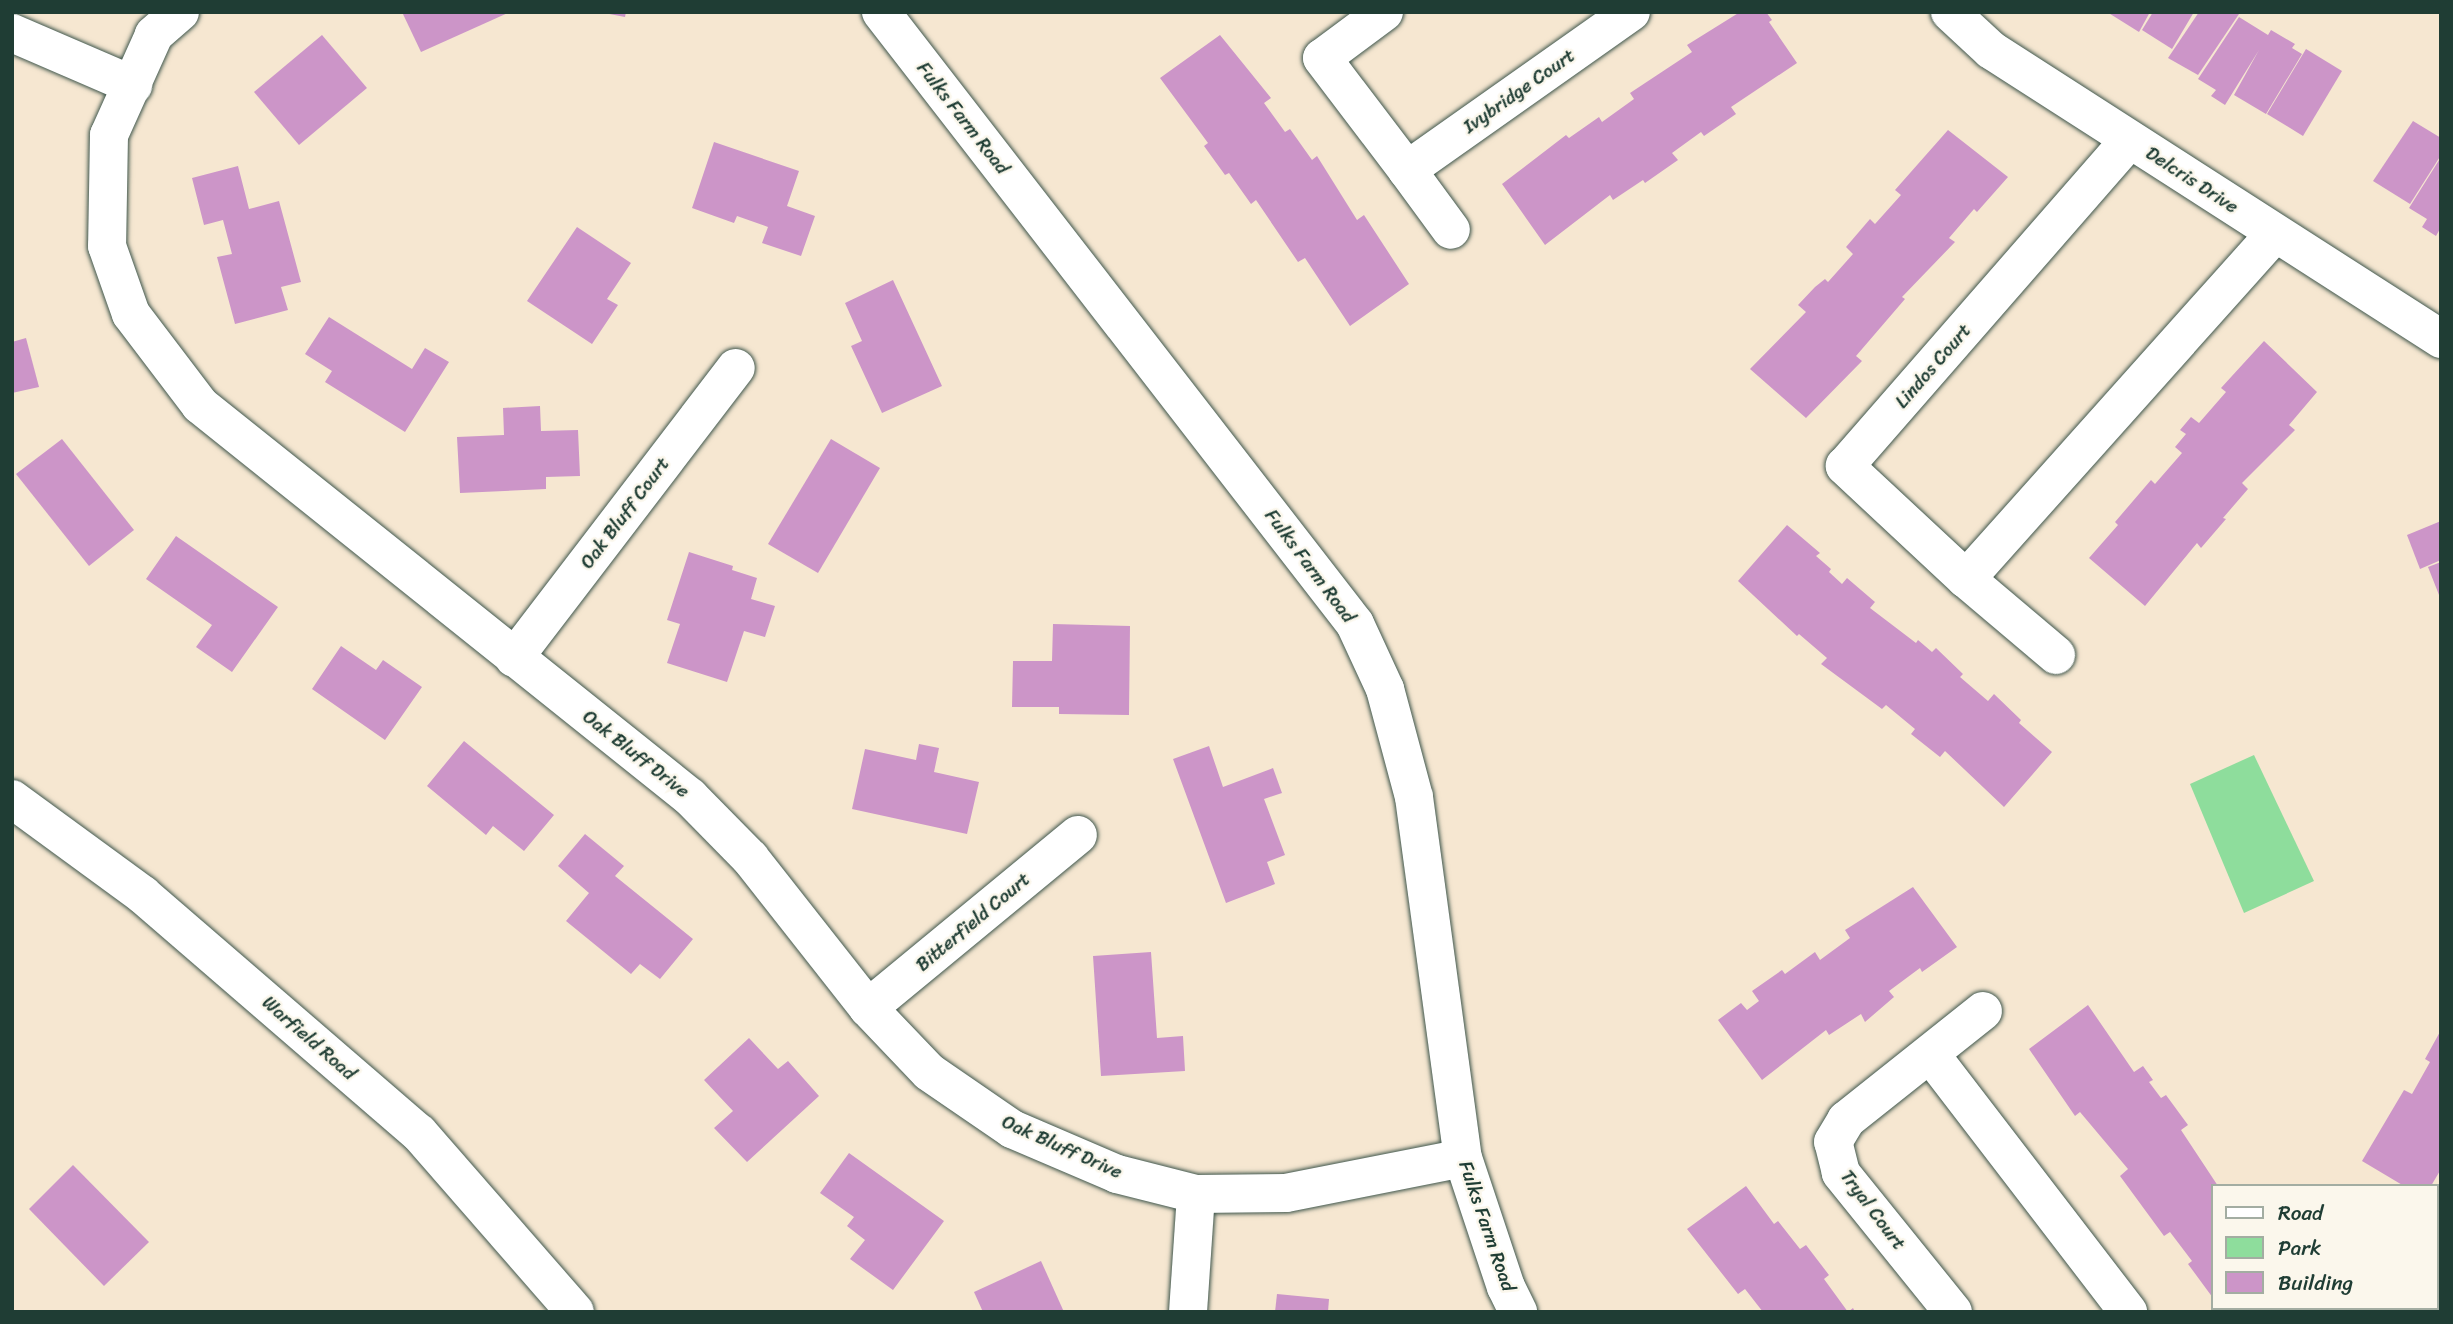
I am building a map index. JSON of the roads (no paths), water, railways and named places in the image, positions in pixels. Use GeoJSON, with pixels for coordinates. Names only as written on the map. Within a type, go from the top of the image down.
{"type":"FeatureCollection","features":[{"type":"Feature","properties":{"kind":"street","name":"Oak Bluff Drive"},"geometry":{"type":"LineString","coordinates":[[180,12],[154,34],[109,135],[107,246],[131,314],[200,405],[690,797],[750,858],[868,1008],[929,1072],[1012,1129],[1117,1174],[1196,1194],[1286,1193],[1463,1158]]}},
{"type":"Feature","properties":{"kind":"street","name":"Fulks Farm Road"},"geometry":{"type":"LineString","coordinates":[[881,12],[1355,624],[1385,689],[1414,797],[1463,1158],[1506,1287],[1518,1312]]}},
{"type":"Feature","properties":{"kind":"street"},"geometry":{"type":"LineString","coordinates":[[1384,12],[1322,58],[1451,230]]}},
{"type":"Feature","properties":{"kind":"street","name":"Ivybridge Court"},"geometry":{"type":"LineString","coordinates":[[1407,170],[1631,12]]}},
{"type":"Feature","properties":{"kind":"street","name":"Delcris Drive"},"geometry":{"type":"LineString","coordinates":[[1950,12],[1991,50],[2441,339]]}},
{"type":"Feature","properties":{"kind":"street"},"geometry":{"type":"LineString","coordinates":[[12,33],[133,85]]}},
{"type":"Feature","properties":{"kind":"street","name":"Lindos Court"},"geometry":{"type":"LineString","coordinates":[[2056,655],[1966,579],[1845,466],[2129,141]]}},
{"type":"Feature","properties":{"kind":"street"},"geometry":{"type":"LineString","coordinates":[[1966,579],[2275,234]]}},
{"type":"Feature","properties":{"kind":"street","name":"Oak Bluff Court"},"geometry":{"type":"LineString","coordinates":[[514,658],[736,368]]}},
{"type":"Feature","properties":{"kind":"street","name":"Warfield Road"},"geometry":{"type":"LineString","coordinates":[[12,799],[142,895],[419,1133],[575,1312]]}},
{"type":"Feature","properties":{"kind":"street","name":"Bitterfield Court"},"geometry":{"type":"LineString","coordinates":[[868,1008],[1078,835]]}},
{"type":"Feature","properties":{"kind":"street","name":"Tryal Court"},"geometry":{"type":"LineString","coordinates":[[1953,1312],[1841,1173],[1833,1142],[1846,1119],[1931,1055],[1983,1011]]}},
{"type":"Feature","properties":{"kind":"street"},"geometry":{"type":"LineString","coordinates":[[1931,1055],[2128,1312]]}},
{"type":"Feature","properties":{"kind":"street"},"geometry":{"type":"LineString","coordinates":[[1188,1312],[1196,1194]]}}]}
